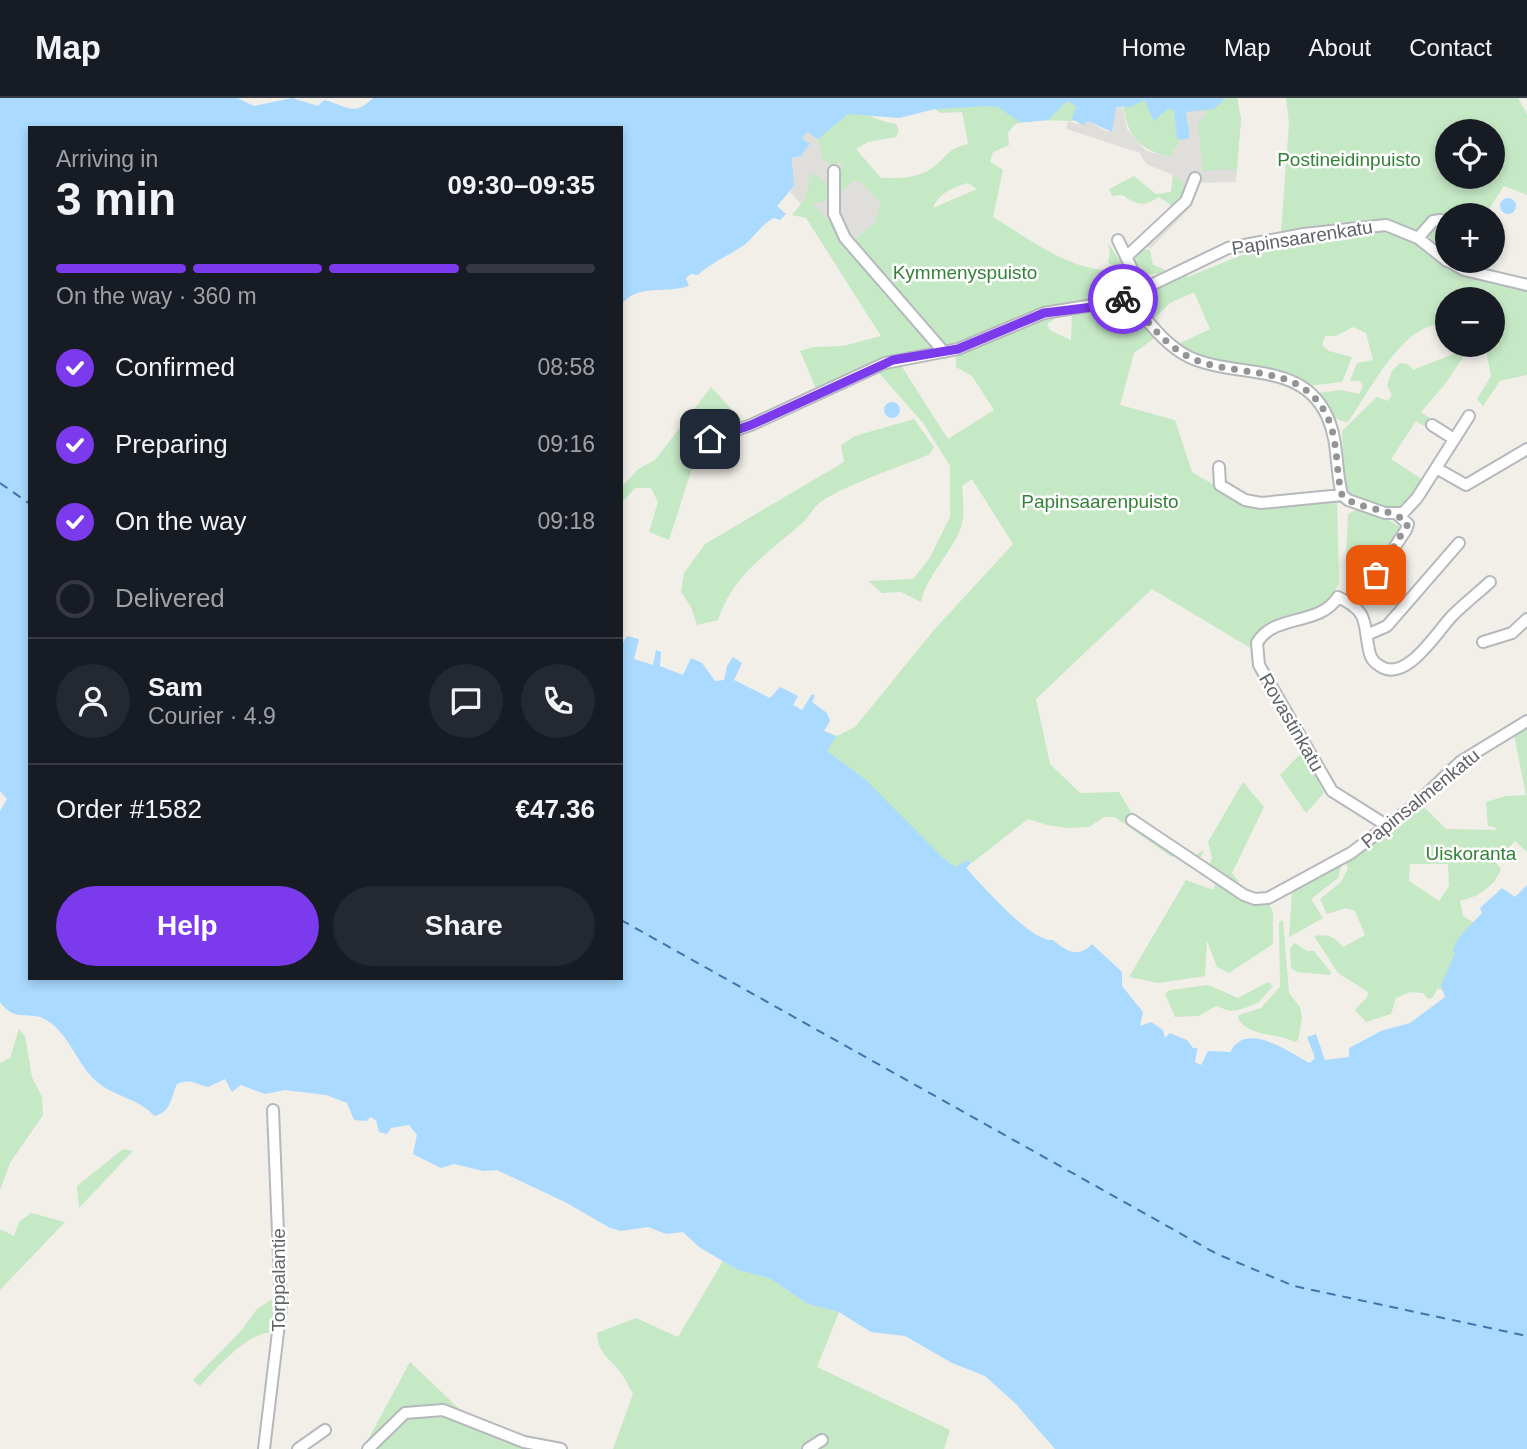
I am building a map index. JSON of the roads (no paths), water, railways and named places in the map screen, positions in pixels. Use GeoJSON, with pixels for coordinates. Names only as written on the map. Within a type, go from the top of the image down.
{"type":"FeatureCollection","features":[{"type":"Feature","properties":{"kind":"street"},"geometry":{"type":"LineString","coordinates":[[834,171],[834,214],[845,238],[944,352]]}},
{"type":"Feature","properties":{"kind":"street"},"geometry":{"type":"LineString","coordinates":[[1126,257],[1186,201],[1195,178]]}},
{"type":"Feature","properties":{"kind":"street"},"geometry":{"type":"LineString","coordinates":[[1418,238],[1435,221]]}},
{"type":"Feature","properties":{"kind":"street","name":"Papinsaarenkatu"},"geometry":{"type":"LineString","coordinates":[[688,460],[706,441],[751,425],[885,363],[944,352],[1044,313],[1093,307],[1127,297],[1220,250],[1304,233],[1378,225],[1394,226],[1435,251]]}},
{"type":"Feature","properties":{"kind":"street"},"geometry":{"type":"LineString","coordinates":[[1118,240],[1142,288]]}},
{"type":"Feature","properties":{"kind":"street","name":"Papinsaarenkatu"},"geometry":{"type":"LineString","coordinates":[[1477,273],[1527,285]]}},
{"type":"Feature","properties":{"kind":"street"},"geometry":{"type":"LineString","coordinates":[[1127,297],[1171,345],[1189,357],[1293,380],[1309,391],[1322,407],[1333,432],[1345,498]]}},
{"type":"Feature","properties":{"kind":"street"},"geometry":{"type":"LineString","coordinates":[[1398,515],[1409,508],[1469,416]]}},
{"type":"Feature","properties":{"kind":"street"},"geometry":{"type":"LineString","coordinates":[[1432,425],[1454,439]]}},
{"type":"Feature","properties":{"kind":"street"},"geometry":{"type":"LineString","coordinates":[[1436,468],[1466,485],[1527,449]]}},
{"type":"Feature","properties":{"kind":"street"},"geometry":{"type":"LineString","coordinates":[[1219,467],[1220,485],[1252,502],[1345,498],[1398,515],[1408,524],[1361,598]]}},
{"type":"Feature","properties":{"kind":"street"},"geometry":{"type":"LineString","coordinates":[[1459,543],[1387,626],[1369,634],[1370,653],[1376,663],[1385,669],[1406,666],[1452,615],[1490,582]]}},
{"type":"Feature","properties":{"kind":"street","name":"Rovastinkatu"},"geometry":{"type":"LineString","coordinates":[[1369,634],[1362,613],[1338,597],[1315,616],[1269,629],[1257,643],[1256,656],[1332,791],[1386,825]]}},
{"type":"Feature","properties":{"kind":"street"},"geometry":{"type":"LineString","coordinates":[[1483,642],[1512,633],[1527,619]]}},
{"type":"Feature","properties":{"kind":"street","name":"Papinsalmenkatu"},"geometry":{"type":"LineString","coordinates":[[1132,820],[1244,895],[1261,900],[1276,896],[1361,846],[1418,803],[1466,758],[1527,721]]}},
{"type":"Feature","properties":{"kind":"street","name":"Torppalantie"},"geometry":{"type":"LineString","coordinates":[[264,1449],[281,1307],[273,1110]]}},
{"type":"Feature","properties":{"kind":"street"},"geometry":{"type":"LineString","coordinates":[[368,1449],[405,1413],[443,1410],[524,1442],[561,1449]]}},
{"type":"Feature","properties":{"kind":"street"},"geometry":{"type":"LineString","coordinates":[[298,1449],[325,1430]]}},
{"type":"Feature","properties":{"kind":"street"},"geometry":{"type":"LineString","coordinates":[[808,1449],[822,1440]]}},
{"type":"Feature","properties":{"kind":"water"},"geometry":{"type":"Polygon","coordinates":[[[0,98],[237,98],[254,106],[292,98],[318,106],[324,100],[355,109],[373,98],[1226,98],[1214,109],[1186,112],[1190,138],[1180,140],[1177,138],[1174,110],[1168,109],[1154,121],[1144,100],[1131,107],[1116,107],[1112,132],[1088,121],[1083,125],[1072,119],[1076,106],[1067,101],[1048,120],[1029,122],[1020,122],[998,107],[989,106],[935,109],[899,118],[848,114],[818,139],[807,132],[802,138],[810,144],[801,156],[792,158],[794,186],[777,206],[786,214],[780,220],[774,218],[769,221],[741,247],[698,275],[691,274],[686,278],[689,286],[643,291],[623,303],[623,126],[28,126],[28,980],[623,980],[623,643],[627,636],[639,639],[634,659],[653,665],[656,650],[661,652],[660,666],[683,675],[691,658],[702,663],[715,681],[724,680],[727,666],[733,657],[742,663],[734,680],[770,698],[780,687],[798,696],[793,705],[802,710],[812,694],[815,696],[812,702],[827,713],[830,721],[824,731],[836,736],[827,751],[865,779],[942,857],[955,867],[968,860],[971,863],[966,868],[1020,923],[1072,952],[1087,949],[1092,944],[1122,972],[1122,986],[1143,1012],[1140,1026],[1151,1022],[1163,1030],[1165,1038],[1170,1033],[1187,1040],[1193,1048],[1231,1051],[1238,1042],[1248,1038],[1259,1039],[1310,1063],[1315,1058],[1307,1037],[1316,1034],[1325,1060],[1349,1057],[1349,1048],[1381,1031],[1410,1023],[1445,997],[1441,985],[1455,953],[1453,950],[1459,937],[1482,913],[1480,908],[1502,888],[1515,897],[1527,885],[1527,1449],[1055,1449],[1016,1404],[985,1376],[952,1363],[905,1336],[871,1332],[839,1312],[808,1304],[769,1278],[738,1270],[699,1247],[683,1232],[666,1234],[648,1227],[621,1231],[610,1228],[567,1203],[497,1170],[483,1171],[454,1164],[441,1168],[413,1154],[417,1135],[409,1125],[391,1128],[387,1134],[379,1132],[376,1120],[370,1117],[367,1121],[354,1120],[347,1103],[326,1095],[285,1090],[265,1094],[241,1085],[232,1092],[225,1079],[208,1087],[193,1082],[177,1084],[167,1108],[154,1116],[142,1105],[109,1090],[95,1080],[62,1034],[48,1021],[35,1016],[17,1015],[0,1002],[0,811],[7,799],[0,791],[0,98]]]}},
{"type":"Feature","properties":{"kind":"water"},"geometry":{"type":"Polygon","coordinates":[[[1505,199],[1511,199],[1515,203],[1515,209],[1511,213],[1505,213],[1505,203],[1501,203],[1505,199]]]}},
{"type":"Feature","properties":{"kind":"water"},"geometry":{"type":"Polygon","coordinates":[[[892,402],[900,410],[892,418],[884,410],[892,402]]]}},
{"type":"Feature","properties":{"kind":"park label","name":"Postineidinpuisto"},"geometry":{"type":"Point","coordinates":[1349,159]}},
{"type":"Feature","properties":{"kind":"park label","name":"Kymmenyspuisto"},"geometry":{"type":"Point","coordinates":[965,272]}},
{"type":"Feature","properties":{"kind":"park label","name":"Papinsaarenpuisto"},"geometry":{"type":"Point","coordinates":[1100,501]}},
{"type":"Feature","properties":{"kind":"park label","name":"Uiskoranta"},"geometry":{"type":"Point","coordinates":[1471,853]}}]}
